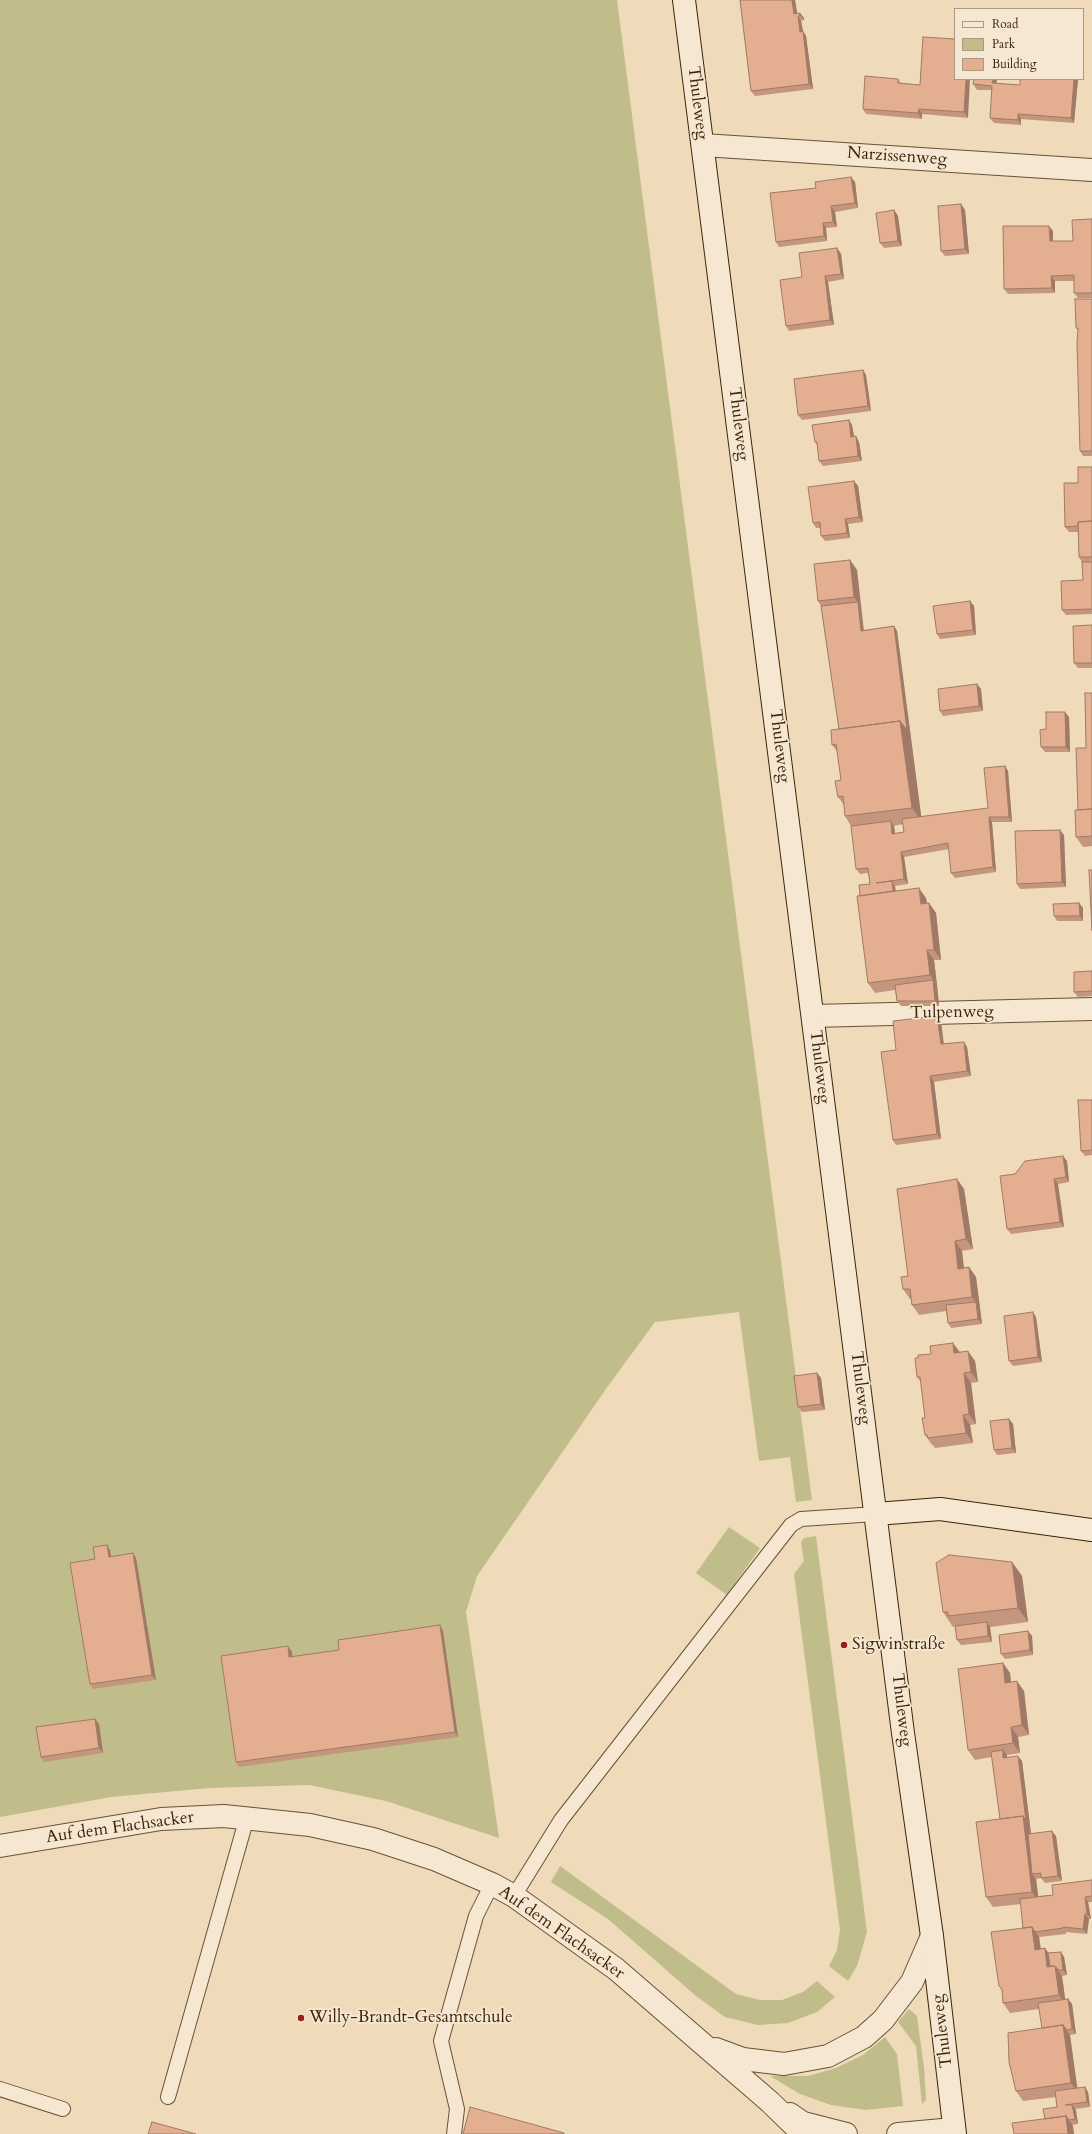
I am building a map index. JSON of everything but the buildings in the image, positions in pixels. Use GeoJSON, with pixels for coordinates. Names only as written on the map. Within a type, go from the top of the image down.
{"type":"FeatureCollection","features":[{"type":"Feature","properties":{"kind":"street","name":"Thuleweg"},"geometry":{"type":"LineString","coordinates":[[684,0],[876,1514],[932,1936],[954,2131]]}},
{"type":"Feature","properties":{"kind":"street","name":"Narzissenweg"},"geometry":{"type":"LineString","coordinates":[[703,145],[1092,170]]}},
{"type":"Feature","properties":{"kind":"street","name":"Tulpenweg"},"geometry":{"type":"LineString","coordinates":[[813,1016],[1092,1009]]}},
{"type":"Feature","properties":{"kind":"street"},"geometry":{"type":"LineString","coordinates":[[876,1514],[940,1509],[1092,1530]]}},
{"type":"Feature","properties":{"kind":"street","name":"Auf dem Flachsacker"},"geometry":{"type":"LineString","coordinates":[[0,1846],[160,1819],[224,1816],[247,1817],[310,1825],[373,1839],[434,1859],[492,1884],[514,1896],[616,1969],[770,2102],[803,2134]]}},
{"type":"Feature","properties":{"kind":"street","name":"Auf dem Flachsacker"},"geometry":{"type":"LineString","coordinates":[[703,2045],[743,2059],[784,2064],[828,2056],[864,2037],[882,2020],[912,1982],[932,1936]]}},
{"type":"Feature","properties":{"kind":"street","name":"Auf dem Flachsacker"},"geometry":{"type":"LineString","coordinates":[[770,2102],[803,2123],[846,2134]]}},
{"type":"Feature","properties":{"kind":"street"},"geometry":{"type":"LineString","coordinates":[[898,2134],[954,2131]]}},
{"type":"Feature","properties":{"kind":"lane"},"geometry":{"type":"LineString","coordinates":[[514,1896],[561,1820],[791,1525],[801,1519],[876,1514]]}},
{"type":"Feature","properties":{"kind":"lane"},"geometry":{"type":"LineString","coordinates":[[168,2097],[247,1817]]}},
{"type":"Feature","properties":{"kind":"lane"},"geometry":{"type":"LineString","coordinates":[[454,2134],[457,2109],[441,2041],[476,1916],[492,1884]]}},
{"type":"Feature","properties":{"kind":"lane"},"geometry":{"type":"LineString","coordinates":[[0,2090],[62,2109]]}},
{"type":"Feature","properties":{"kind":"green space"},"geometry":{"type":"Polygon","coordinates":[[[0,0],[617,0],[812,1500],[796,1502],[790,1457],[759,1461],[739,1312],[655,1322],[608,1386],[477,1576],[466,1612],[499,1838],[386,1801],[309,1785],[209,1788],[111,1797],[0,1817],[0,0]]]}},
{"type":"Feature","properties":{"kind":"green space"},"geometry":{"type":"Polygon","coordinates":[[[729,1527],[760,1548],[727,1595],[696,1573],[729,1527]]]}},
{"type":"Feature","properties":{"kind":"green space"},"geometry":{"type":"Polygon","coordinates":[[[816,1536],[867,1932],[857,1966],[848,1981],[829,1966],[837,1950],[840,1930],[794,1574],[804,1561],[801,1542],[804,1538],[816,1536]]]}},
{"type":"Feature","properties":{"kind":"green space"},"geometry":{"type":"Polygon","coordinates":[[[560,1866],[736,1994],[760,2000],[782,2000],[803,1992],[817,1981],[835,1997],[817,2012],[788,2023],[758,2025],[725,2017],[696,1996],[608,1919],[551,1882],[560,1866]]]}},
{"type":"Feature","properties":{"kind":"green space"},"geometry":{"type":"Polygon","coordinates":[[[909,2009],[917,2016],[924,2068],[926,2100],[922,2104],[916,2046],[898,2022],[909,2009]]]}},
{"type":"Feature","properties":{"kind":"green space"},"geometry":{"type":"Polygon","coordinates":[[[885,2037],[897,2054],[903,2106],[866,2110],[831,2105],[800,2094],[770,2076],[808,2076],[836,2068],[863,2055],[885,2037]]]}},
{"type":"Feature","properties":{"kind":"place","name":"Sigwinstraße"},"geometry":{"type":"Point","coordinates":[844,1645]}},
{"type":"Feature","properties":{"kind":"place","name":"Willy-Brandt-Gesamtschule"},"geometry":{"type":"Point","coordinates":[301,2018]}}]}
